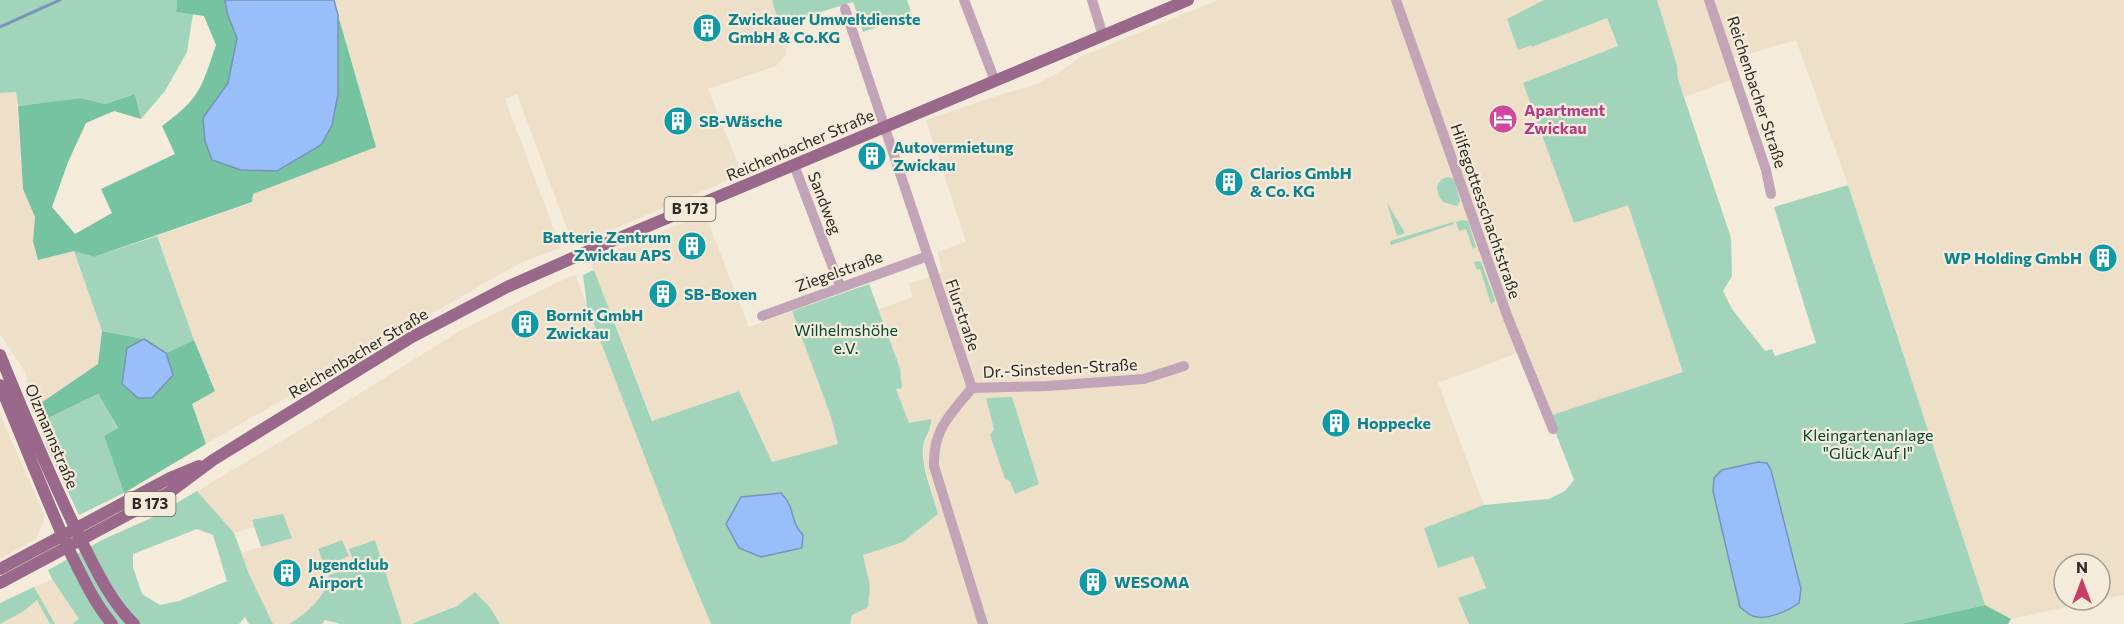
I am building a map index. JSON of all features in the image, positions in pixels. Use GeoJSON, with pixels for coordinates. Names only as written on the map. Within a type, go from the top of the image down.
{"type":"FeatureCollection","features":[{"type":"Feature","properties":{"kind":"main road","name":"Reichenbacher Straße"},"geometry":{"type":"LineString","coordinates":[[0,583],[170,492],[213,460],[387,352],[470,306],[563,262],[1188,0]]}},
{"type":"Feature","properties":{"kind":"main road","name":"Olzmannstraße"},"geometry":{"type":"LineString","coordinates":[[0,356],[41,457],[75,528],[111,594],[126,617],[134,624]]}},
{"type":"Feature","properties":{"kind":"main road","name":"Olzmannstraße"},"geometry":{"type":"LineString","coordinates":[[0,386],[68,548],[95,602],[112,624]]}},
{"type":"Feature","properties":{"kind":"main road","name":"Reichenbacher Straße"},"geometry":{"type":"LineString","coordinates":[[0,568],[170,478],[213,460]]}},
{"type":"Feature","properties":{"kind":"street"},"geometry":{"type":"LineString","coordinates":[[964,0],[995,81]]}},
{"type":"Feature","properties":{"kind":"street"},"geometry":{"type":"LineString","coordinates":[[1092,0],[1103,36]]}},
{"type":"Feature","properties":{"kind":"street","name":"Hilfegottesschachtstraße"},"geometry":{"type":"LineString","coordinates":[[1396,0],[1508,318],[1553,429]]}},
{"type":"Feature","properties":{"kind":"street","name":"Reichenbacher Straße"},"geometry":{"type":"LineString","coordinates":[[1709,0],[1766,170],[1771,194]]}},
{"type":"Feature","properties":{"kind":"street","name":"Flurstraße"},"geometry":{"type":"LineString","coordinates":[[845,9],[972,388]]}},
{"type":"Feature","properties":{"kind":"street","name":"Sandweg"},"geometry":{"type":"LineString","coordinates":[[794,165],[840,286]]}},
{"type":"Feature","properties":{"kind":"street","name":"Ziegelstraße"},"geometry":{"type":"LineString","coordinates":[[762,316],[927,256]]}},
{"type":"Feature","properties":{"kind":"street","name":"Dr.-Sinsteden-Straße"},"geometry":{"type":"LineString","coordinates":[[972,388],[1047,386],[1144,379],[1184,366]]}},
{"type":"Feature","properties":{"kind":"street"},"geometry":{"type":"LineString","coordinates":[[972,388],[938,431],[933,448],[934,466],[982,624]]}},
{"type":"Feature","properties":{"kind":"shaded area"},"geometry":{"type":"Polygon","coordinates":[[[334,0],[772,0],[787,54],[776,66],[708,89],[742,174],[579,244],[571,240],[517,94],[505,99],[561,248],[525,261],[502,273],[206,444],[192,404],[215,390],[194,340],[157,236],[252,203],[252,194],[376,147],[334,0]]]}},
{"type":"Feature","properties":{"kind":"shaded area"},"geometry":{"type":"Polygon","coordinates":[[[1218,0],[1544,0],[1507,19],[1533,47],[1607,18],[1618,47],[1523,84],[1628,205],[1684,372],[1549,416],[1523,351],[1438,383],[1484,505],[1424,528],[1473,555],[1486,588],[1458,598],[1469,624],[850,624],[852,615],[870,586],[863,554],[903,542],[938,514],[925,467],[923,446],[932,426],[931,420],[909,424],[896,389],[900,368],[879,309],[913,297],[909,284],[943,272],[937,252],[966,242],[926,120],[1037,84],[1082,56],[1218,0]]]}},
{"type":"Feature","properties":{"kind":"shaded area"},"geometry":{"type":"Polygon","coordinates":[[[1657,0],[2124,0],[2124,595],[2112,598],[2112,552],[2052,552],[2052,610],[2011,619],[1985,605],[1848,185],[1796,40],[1733,59],[1738,77],[1685,97],[1678,79],[1677,65],[1657,0]]]}},
{"type":"Feature","properties":{"kind":"shaded area"},"geometry":{"type":"Polygon","coordinates":[[[16,92],[23,189],[35,217],[33,241],[38,260],[74,251],[102,331],[98,364],[32,410],[25,372],[0,334],[0,93],[16,92]]]}},
{"type":"Feature","properties":{"kind":"shaded area"},"geometry":{"type":"Polygon","coordinates":[[[705,214],[749,327],[792,311],[830,414],[838,444],[772,462],[738,391],[653,421],[590,261],[705,214]]]}},
{"type":"Feature","properties":{"kind":"shaded area","name":"Bornit GmbH Zwickau"},"geometry":{"type":"Polygon","coordinates":[[[575,274],[711,624],[500,624],[490,607],[475,593],[457,606],[411,624],[402,624],[375,540],[355,566],[328,583],[321,596],[304,615],[289,624],[273,624],[241,553],[292,538],[252,520],[254,527],[234,533],[197,491],[461,330],[575,274]]]}},
{"type":"Feature","properties":{"kind":"shaded area"},"geometry":{"type":"Polygon","coordinates":[[[0,414],[45,517],[36,539],[0,559],[0,414]]]}},
{"type":"Feature","properties":{"kind":"shaded area"},"geometry":{"type":"Polygon","coordinates":[[[52,579],[82,624],[0,624],[0,603],[52,579]]]}},
{"type":"Feature","properties":{"kind":"green space"},"geometry":{"type":"Polygon","coordinates":[[[0,0],[177,0],[176,12],[193,14],[187,52],[165,91],[141,119],[135,94],[105,104],[81,98],[18,106],[16,92],[0,93],[0,0]]]}},
{"type":"Feature","properties":{"kind":"green space"},"geometry":{"type":"Polygon","coordinates":[[[177,0],[225,0],[227,13],[237,38],[228,83],[213,103],[277,171],[321,145],[338,63],[338,15],[376,147],[253,194],[252,202],[94,257],[74,251],[38,260],[33,241],[35,217],[23,189],[18,106],[81,98],[105,104],[135,94],[141,119],[114,111],[86,123],[68,162],[52,207],[75,234],[112,213],[101,189],[175,154],[162,126],[184,108],[198,92],[216,45],[204,16],[176,12],[177,0]]]}},
{"type":"Feature","properties":{"kind":"green space"},"geometry":{"type":"Polygon","coordinates":[[[772,0],[907,0],[912,15],[863,32],[853,2],[779,25],[772,0]]]}},
{"type":"Feature","properties":{"kind":"green space","name":"Kleingartenanlage \"Glück Auf I\""},"geometry":{"type":"Polygon","coordinates":[[[1544,0],[1657,0],[1677,65],[1678,79],[1731,238],[1732,276],[1723,291],[1732,309],[1765,351],[1772,349],[1775,356],[1816,343],[1774,207],[1848,185],[1985,605],[1901,624],[1469,624],[1458,598],[1486,588],[1473,556],[1438,568],[1424,528],[1484,505],[1549,499],[1565,491],[1574,480],[1549,416],[1683,372],[1628,205],[1574,223],[1523,83],[1618,46],[1607,18],[1532,47],[1531,45],[1518,50],[1507,19],[1544,0]]]}},
{"type":"Feature","properties":{"kind":"green space"},"geometry":{"type":"Polygon","coordinates":[[[1448,177],[1454,179],[1460,201],[1457,206],[1443,202],[1438,195],[1438,184],[1448,177]]]}},
{"type":"Feature","properties":{"kind":"green space"},"geometry":{"type":"Polygon","coordinates":[[[1387,203],[1405,233],[1397,236],[1387,203]]]}},
{"type":"Feature","properties":{"kind":"green space"},"geometry":{"type":"Polygon","coordinates":[[[1468,221],[1476,247],[1473,249],[1466,229],[1459,231],[1456,222],[1468,221]]]}},
{"type":"Feature","properties":{"kind":"green space"},"geometry":{"type":"Polygon","coordinates":[[[1453,222],[1454,224],[1391,245],[1390,241],[1453,222]]]}},
{"type":"Feature","properties":{"kind":"green space"},"geometry":{"type":"Polygon","coordinates":[[[157,236],[194,340],[166,353],[144,339],[102,331],[74,251],[94,257],[157,236]]]}},
{"type":"Feature","properties":{"kind":"green space"},"geometry":{"type":"Polygon","coordinates":[[[1474,262],[1481,262],[1495,300],[1491,304],[1480,269],[1477,270],[1474,262]]]}},
{"type":"Feature","properties":{"kind":"green space","name":"Wilhelmshöhe e.V."},"geometry":{"type":"Polygon","coordinates":[[[594,270],[652,421],[739,391],[772,462],[838,444],[830,414],[792,311],[869,284],[900,368],[902,388],[896,389],[909,423],[931,419],[923,455],[938,514],[903,542],[863,555],[870,586],[868,607],[852,615],[850,624],[711,624],[587,306],[583,275],[594,270]]]}},
{"type":"Feature","properties":{"kind":"green space"},"geometry":{"type":"Polygon","coordinates":[[[102,331],[144,339],[166,353],[194,340],[215,391],[192,404],[206,444],[124,493],[104,436],[118,428],[98,394],[40,422],[38,405],[98,364],[102,331]]]}},
{"type":"Feature","properties":{"kind":"green space"},"geometry":{"type":"Polygon","coordinates":[[[98,394],[118,429],[104,436],[124,493],[79,515],[46,445],[40,422],[98,394]]]}},
{"type":"Feature","properties":{"kind":"green space"},"geometry":{"type":"Polygon","coordinates":[[[1012,397],[1039,484],[1015,494],[1010,481],[1005,479],[990,435],[994,429],[986,398],[1012,397]]]}},
{"type":"Feature","properties":{"kind":"green space"},"geometry":{"type":"Polygon","coordinates":[[[197,491],[234,533],[249,574],[273,624],[249,624],[245,617],[239,624],[72,624],[79,619],[48,570],[102,540],[151,518],[197,491]],[[197,529],[133,554],[133,567],[142,594],[160,605],[179,601],[227,581],[213,535],[197,529]]]}},
{"type":"Feature","properties":{"kind":"green space"},"geometry":{"type":"Polygon","coordinates":[[[283,514],[292,538],[261,547],[252,520],[283,514]]]}},
{"type":"Feature","properties":{"kind":"green space"},"geometry":{"type":"Polygon","coordinates":[[[342,540],[349,556],[325,566],[318,549],[342,540]]]}},
{"type":"Feature","properties":{"kind":"green space"},"geometry":{"type":"Polygon","coordinates":[[[375,540],[402,624],[341,624],[325,620],[322,624],[289,624],[315,604],[324,590],[329,575],[355,566],[349,549],[375,540]]]}},
{"type":"Feature","properties":{"kind":"green space"},"geometry":{"type":"Polygon","coordinates":[[[34,587],[55,624],[50,624],[37,600],[24,611],[0,624],[0,603],[34,587]]]}},
{"type":"Feature","properties":{"kind":"green space"},"geometry":{"type":"Polygon","coordinates":[[[475,592],[490,607],[500,624],[411,624],[457,606],[475,592]]]}},
{"type":"Feature","properties":{"kind":"green space"},"geometry":{"type":"Polygon","coordinates":[[[1985,605],[2011,619],[2008,624],[1901,624],[1985,605]]]}},
{"type":"Feature","properties":{"kind":"water"},"geometry":{"type":"Polygon","coordinates":[[[225,0],[334,0],[338,15],[338,94],[332,125],[321,145],[277,171],[241,170],[212,160],[205,141],[203,118],[228,83],[237,38],[227,13],[225,0]]]}},
{"type":"Feature","properties":{"kind":"water"},"geometry":{"type":"Polygon","coordinates":[[[144,339],[166,353],[173,375],[152,398],[138,398],[122,384],[127,348],[144,339]]]}},
{"type":"Feature","properties":{"kind":"water"},"geometry":{"type":"Polygon","coordinates":[[[1758,462],[1767,463],[1771,470],[1801,589],[1799,603],[1783,612],[1764,617],[1753,616],[1740,607],[1713,491],[1714,478],[1722,470],[1758,462]]]}},
{"type":"Feature","properties":{"kind":"water"},"geometry":{"type":"Polygon","coordinates":[[[781,493],[786,498],[803,535],[802,548],[761,557],[739,548],[726,524],[741,497],[781,493]]]}},
{"type":"Feature","properties":{"kind":"waterway"},"geometry":{"type":"LineString","coordinates":[[0,27],[60,0]]}},
{"type":"Feature","properties":{"kind":"place","name":"Zwickauer Umweltdienste GmbH & Co.KG"},"geometry":{"type":"Point","coordinates":[707,28]}},
{"type":"Feature","properties":{"kind":"place","name":"Apartment Zwickau"},"geometry":{"type":"Point","coordinates":[1503,119]}},
{"type":"Feature","properties":{"kind":"place","name":"SB-Wäsche"},"geometry":{"type":"Point","coordinates":[678,121]}},
{"type":"Feature","properties":{"kind":"place","name":"Autovermietung Zwickau"},"geometry":{"type":"Point","coordinates":[872,156]}},
{"type":"Feature","properties":{"kind":"place","name":"Clarios GmbH & Co. KG"},"geometry":{"type":"Point","coordinates":[1229,182]}},
{"type":"Feature","properties":{"kind":"place","name":"Batterie Zentrum Zwickau APS"},"geometry":{"type":"Point","coordinates":[692,246]}},
{"type":"Feature","properties":{"kind":"place","name":"WP Holding GmbH"},"geometry":{"type":"Point","coordinates":[2103,258]}},
{"type":"Feature","properties":{"kind":"place","name":"SB-Boxen"},"geometry":{"type":"Point","coordinates":[663,294]}},
{"type":"Feature","properties":{"kind":"place","name":"Bornit GmbH Zwickau"},"geometry":{"type":"Point","coordinates":[525,324]}},
{"type":"Feature","properties":{"kind":"place","name":"Hoppecke"},"geometry":{"type":"Point","coordinates":[1336,423]}},
{"type":"Feature","properties":{"kind":"place","name":"Jugendclub Airport"},"geometry":{"type":"Point","coordinates":[287,573]}},
{"type":"Feature","properties":{"kind":"place","name":"WESOMA"},"geometry":{"type":"Point","coordinates":[1093,582]}}]}
